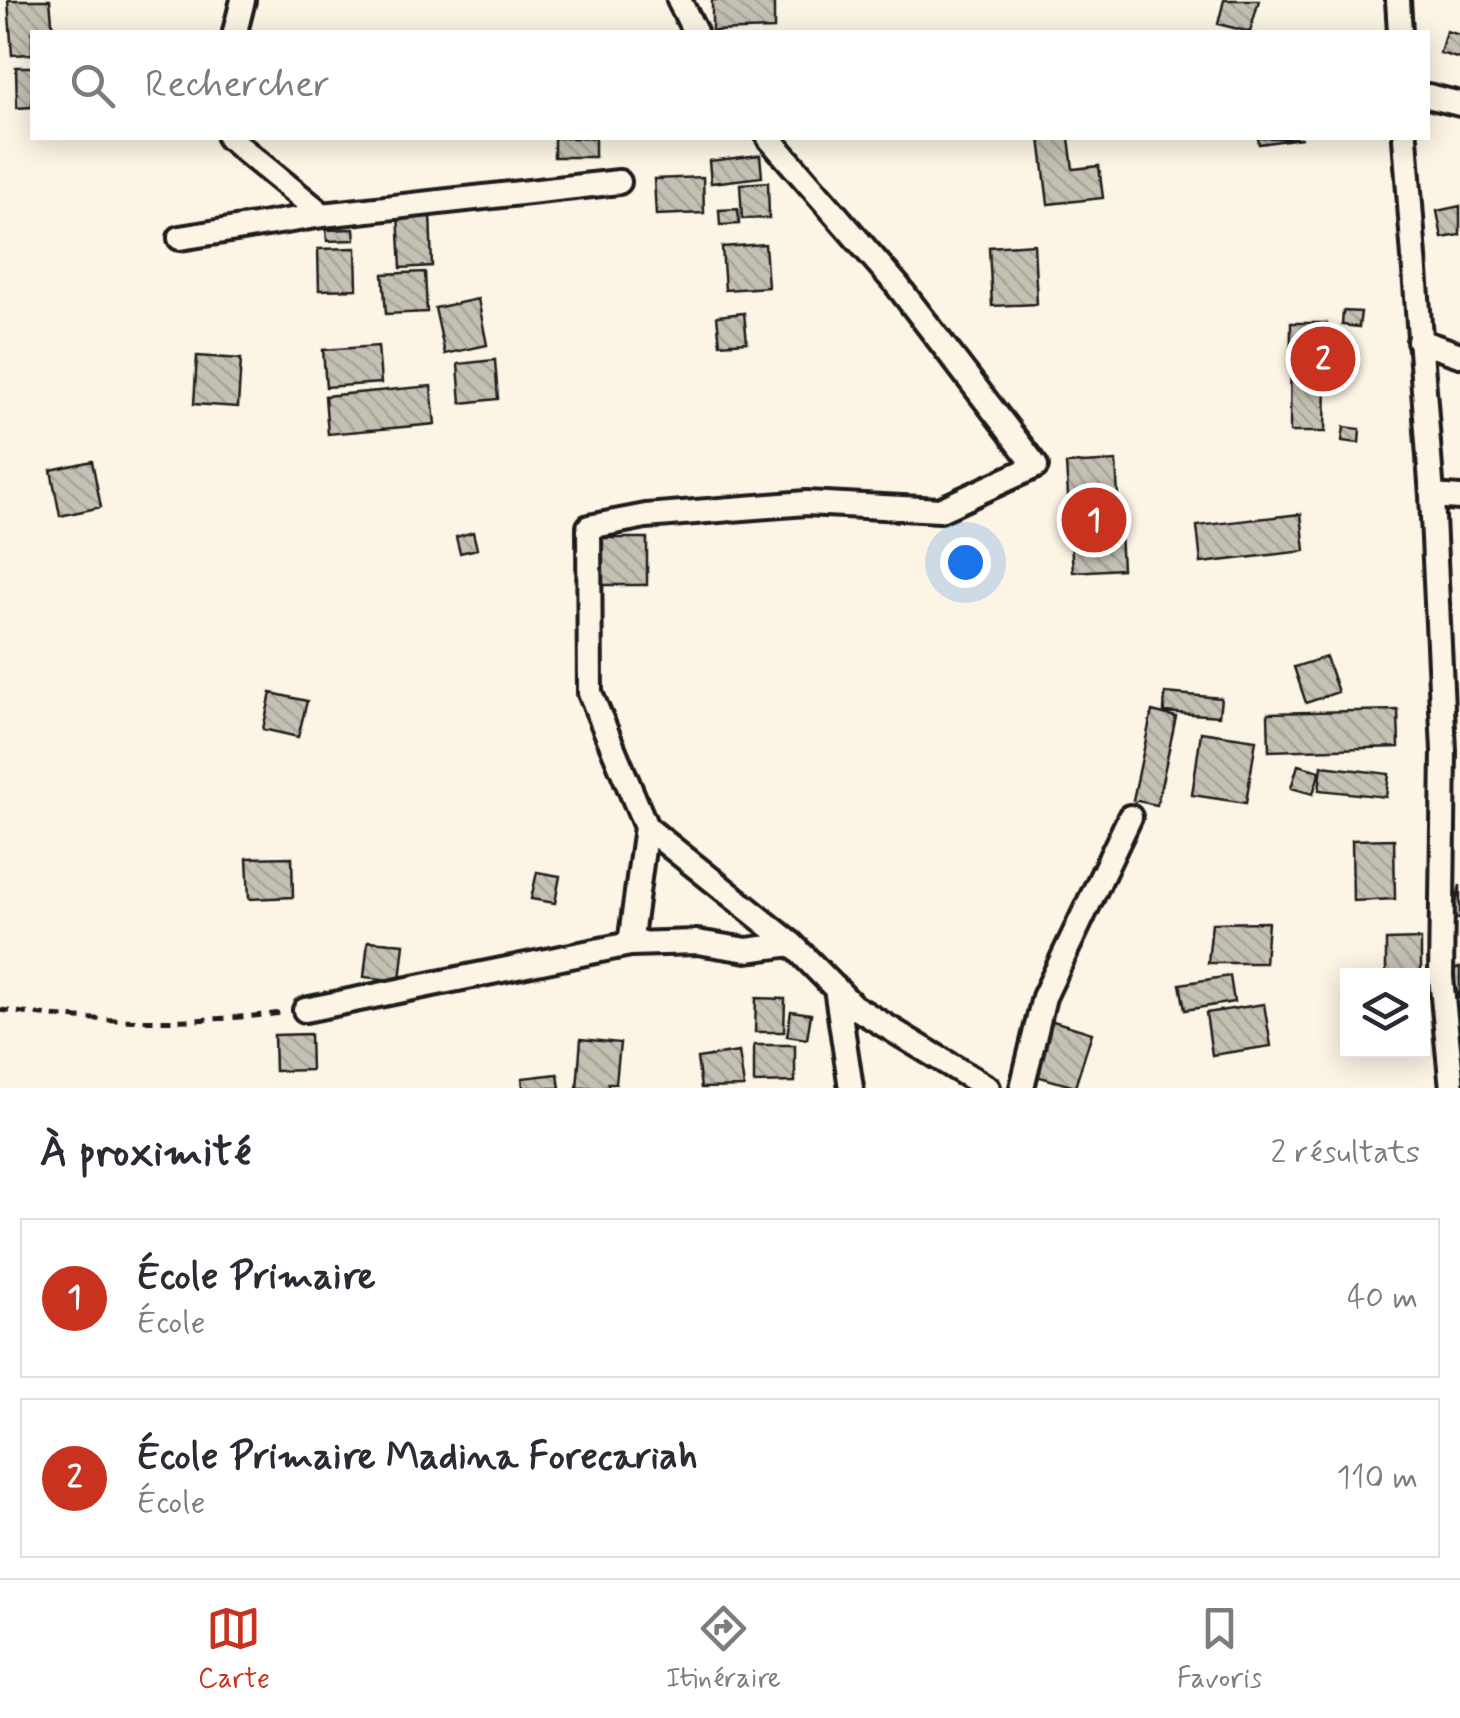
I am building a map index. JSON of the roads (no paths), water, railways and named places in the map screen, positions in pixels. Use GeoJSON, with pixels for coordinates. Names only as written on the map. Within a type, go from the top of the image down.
{"type":"FeatureCollection","features":[{"type":"Feature","properties":{"kind":"street"},"geometry":{"type":"LineString","coordinates":[[236,30],[243,0]]}},
{"type":"Feature","properties":{"kind":"street"},"geometry":{"type":"LineString","coordinates":[[679,0],[694,30]]}},
{"type":"Feature","properties":{"kind":"street"},"geometry":{"type":"LineString","coordinates":[[1398,0],[1400,30]]}},
{"type":"Feature","properties":{"kind":"street"},"geometry":{"type":"LineString","coordinates":[[1430,96],[1460,104]]}},
{"type":"Feature","properties":{"kind":"street"},"geometry":{"type":"LineString","coordinates":[[231,140],[323,215]]}},
{"type":"Feature","properties":{"kind":"street"},"geometry":{"type":"LineString","coordinates":[[771,140],[896,286],[1036,466],[940,510],[806,502],[646,516],[589,527],[590,693],[646,827],[792,944],[853,1006],[988,1088]]}},
{"type":"Feature","properties":{"kind":"street"},"geometry":{"type":"LineString","coordinates":[[1405,140],[1432,496],[1444,751],[1440,977],[1452,1088]]}},
{"type":"Feature","properties":{"kind":"street"},"geometry":{"type":"LineString","coordinates":[[180,238],[323,215],[619,182]]}},
{"type":"Feature","properties":{"kind":"street"},"geometry":{"type":"LineString","coordinates":[[1420,342],[1460,355]]}},
{"type":"Feature","properties":{"kind":"street"},"geometry":{"type":"LineString","coordinates":[[1432,496],[1460,498]]}},
{"type":"Feature","properties":{"kind":"street"},"geometry":{"type":"LineString","coordinates":[[1022,1088],[1044,997],[1130,817]]}},
{"type":"Feature","properties":{"kind":"street"},"geometry":{"type":"LineString","coordinates":[[630,944],[646,827]]}},
{"type":"Feature","properties":{"kind":"street"},"geometry":{"type":"LineString","coordinates":[[305,1010],[630,944],[697,942],[748,950],[792,944]]}},
{"type":"Feature","properties":{"kind":"street"},"geometry":{"type":"LineString","coordinates":[[835,986],[851,1088]]}},
{"type":"Feature","properties":{"kind":"place","name":"École Primaire Madina Forecariah"},"geometry":{"type":"Point","coordinates":[1323,359]}},
{"type":"Feature","properties":{"kind":"place","name":"École Primaire"},"geometry":{"type":"Point","coordinates":[1094,520]}}]}
